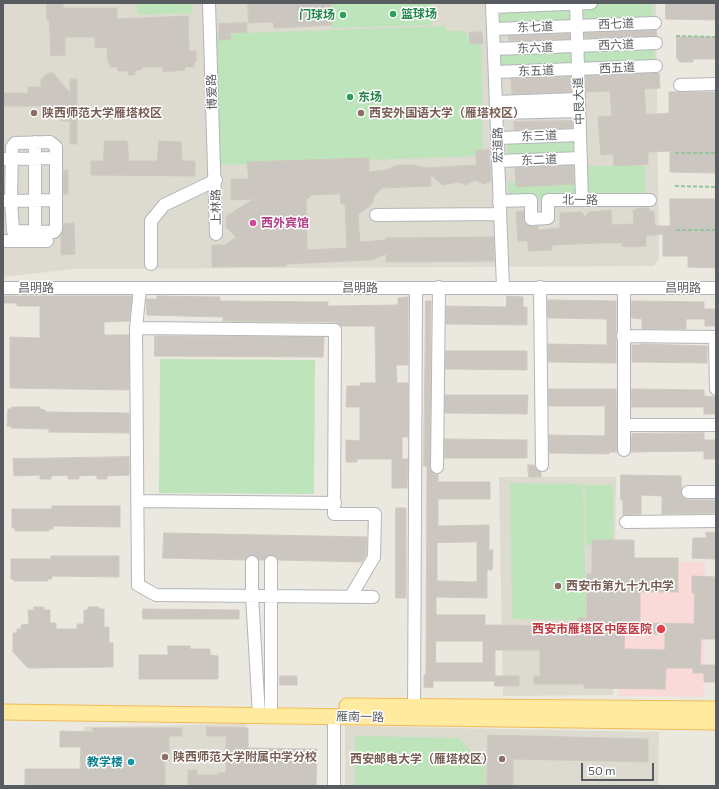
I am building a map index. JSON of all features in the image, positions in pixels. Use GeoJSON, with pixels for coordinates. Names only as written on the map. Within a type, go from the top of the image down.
{"type":"FeatureCollection","features":[{"type":"Feature","properties":{"kind":"main road","name":"雁南一路"},"geometry":{"type":"LineString","coordinates":[[3,702],[264,710],[415,712],[716,722]]}},
{"type":"Feature","properties":{"kind":"main road","name":"雁南一路"},"geometry":{"type":"LineString","coordinates":[[3,712],[264,710],[334,716],[415,712],[716,709]]}},
{"type":"Feature","properties":{"kind":"street","name":"博爱路"},"geometry":{"type":"LineString","coordinates":[[209,3],[216,180]]}},
{"type":"Feature","properties":{"kind":"street","name":"中艮大道"},"geometry":{"type":"LineString","coordinates":[[576,3],[582,199]]}},
{"type":"Feature","properties":{"kind":"street"},"geometry":{"type":"LineString","coordinates":[[492,5],[591,3]]}},
{"type":"Feature","properties":{"kind":"street","name":"宏道路"},"geometry":{"type":"LineString","coordinates":[[492,5],[503,287]]}},
{"type":"Feature","properties":{"kind":"street","name":"西七道"},"geometry":{"type":"LineString","coordinates":[[576,25],[655,23]]}},
{"type":"Feature","properties":{"kind":"street","name":"东七道"},"geometry":{"type":"LineString","coordinates":[[494,29],[576,25]]}},
{"type":"Feature","properties":{"kind":"street","name":"西六道"},"geometry":{"type":"LineString","coordinates":[[577,47],[656,43]]}},
{"type":"Feature","properties":{"kind":"street","name":"东六道"},"geometry":{"type":"LineString","coordinates":[[494,49],[577,47]]}},
{"type":"Feature","properties":{"kind":"street","name":"西五道"},"geometry":{"type":"LineString","coordinates":[[578,69],[656,66]]}},
{"type":"Feature","properties":{"kind":"street","name":"东五道"},"geometry":{"type":"LineString","coordinates":[[495,72],[578,69]]}},
{"type":"Feature","properties":{"kind":"street"},"geometry":{"type":"LineString","coordinates":[[680,85],[716,84]]}},
{"type":"Feature","properties":{"kind":"street"},"geometry":{"type":"LineString","coordinates":[[496,108],[579,99]]}},
{"type":"Feature","properties":{"kind":"street"},"geometry":{"type":"LineString","coordinates":[[496,108],[579,111]]}},
{"type":"Feature","properties":{"kind":"street","name":"东三道"},"geometry":{"type":"LineString","coordinates":[[498,138],[580,135]]}},
{"type":"Feature","properties":{"kind":"street"},"geometry":{"type":"LineString","coordinates":[[35,142],[35,232]]}},
{"type":"Feature","properties":{"kind":"street"},"geometry":{"type":"LineString","coordinates":[[50,142],[56,147],[56,158],[56,229],[54,232],[13,231],[7,200],[7,159],[12,147],[15,143],[50,142]]}},
{"type":"Feature","properties":{"kind":"street"},"geometry":{"type":"LineString","coordinates":[[7,159],[56,158]]}},
{"type":"Feature","properties":{"kind":"street","name":"东二道"},"geometry":{"type":"LineString","coordinates":[[498,161],[581,158]]}},
{"type":"Feature","properties":{"kind":"street","name":"上林路"},"geometry":{"type":"LineString","coordinates":[[216,180],[216,234]]}},
{"type":"Feature","properties":{"kind":"street"},"geometry":{"type":"LineString","coordinates":[[151,264],[151,221],[164,205],[216,180]]}},
{"type":"Feature","properties":{"kind":"street"},"geometry":{"type":"LineString","coordinates":[[7,200],[56,200]]}},
{"type":"Feature","properties":{"kind":"street","name":"北一路"},"geometry":{"type":"LineString","coordinates":[[499,201],[531,200],[531,219],[548,218],[548,200],[650,200]]}},
{"type":"Feature","properties":{"kind":"street"},"geometry":{"type":"LineString","coordinates":[[376,215],[500,214]]}},
{"type":"Feature","properties":{"kind":"street"},"geometry":{"type":"LineString","coordinates":[[3,241],[47,241]]}},
{"type":"Feature","properties":{"kind":"street","name":"昌明路"},"geometry":{"type":"LineString","coordinates":[[3,288],[716,288]]}},
{"type":"Feature","properties":{"kind":"street"},"geometry":{"type":"LineString","coordinates":[[140,288],[136,328],[138,585],[156,595],[373,596]]}},
{"type":"Feature","properties":{"kind":"street"},"geometry":{"type":"LineString","coordinates":[[415,712],[416,288]]}},
{"type":"Feature","properties":{"kind":"street"},"geometry":{"type":"LineString","coordinates":[[437,467],[439,288]]}},
{"type":"Feature","properties":{"kind":"street"},"geometry":{"type":"LineString","coordinates":[[540,288],[542,465]]}},
{"type":"Feature","properties":{"kind":"street"},"geometry":{"type":"LineString","coordinates":[[624,288],[624,450]]}},
{"type":"Feature","properties":{"kind":"street"},"geometry":{"type":"LineString","coordinates":[[136,328],[335,330],[334,514],[375,514],[374,557],[350,596]]}},
{"type":"Feature","properties":{"kind":"street"},"geometry":{"type":"LineString","coordinates":[[623,336],[715,337],[716,389]]}},
{"type":"Feature","properties":{"kind":"street"},"geometry":{"type":"LineString","coordinates":[[624,425],[716,425]]}},
{"type":"Feature","properties":{"kind":"street"},"geometry":{"type":"LineString","coordinates":[[688,492],[716,492]]}},
{"type":"Feature","properties":{"kind":"street"},"geometry":{"type":"LineString","coordinates":[[137,501],[334,503]]}},
{"type":"Feature","properties":{"kind":"street"},"geometry":{"type":"LineString","coordinates":[[626,522],[716,521]]}},
{"type":"Feature","properties":{"kind":"street"},"geometry":{"type":"LineString","coordinates":[[252,562],[252,596],[264,710]]}},
{"type":"Feature","properties":{"kind":"street"},"geometry":{"type":"LineString","coordinates":[[264,710],[271,596],[271,562]]}},
{"type":"Feature","properties":{"kind":"street"},"geometry":{"type":"LineString","coordinates":[[334,716],[334,786]]}},
{"type":"Feature","properties":{"kind":"path"},"geometry":{"type":"LineString","coordinates":[[676,36],[716,37]]}},
{"type":"Feature","properties":{"kind":"path"},"geometry":{"type":"LineString","coordinates":[[675,153],[716,153]]}},
{"type":"Feature","properties":{"kind":"path"},"geometry":{"type":"LineString","coordinates":[[675,186],[716,187]]}},
{"type":"Feature","properties":{"kind":"path"},"geometry":{"type":"LineString","coordinates":[[676,230],[716,230]]}},
{"type":"Feature","properties":{"kind":"shaded area","name":"西安外国语大学（雁塔校区）"},"geometry":{"type":"Polygon","coordinates":[[[3,3],[656,3],[659,258],[654,266],[73,269],[3,277],[3,3]]]}},
{"type":"Feature","properties":{"kind":"shaded area","name":"西安市第九十九中学"},"geometry":{"type":"Polygon","coordinates":[[[499,477],[616,477],[613,695],[503,696],[499,477]]]}},
{"type":"Feature","properties":{"kind":"shaded area","name":"西安市雁塔区中医医院"},"geometry":{"type":"Polygon","coordinates":[[[619,561],[705,562],[704,697],[618,696],[619,561]]]}},
{"type":"Feature","properties":{"kind":"shaded area","name":"陕西师范大学附属中学分校"},"geometry":{"type":"Polygon","coordinates":[[[246,724],[246,786],[85,786],[84,727],[246,724]]]}},
{"type":"Feature","properties":{"kind":"shaded area","name":"西安邮电大学（雁塔校区）"},"geometry":{"type":"Polygon","coordinates":[[[345,726],[659,732],[658,786],[345,786],[345,726]]]}},
{"type":"Feature","properties":{"kind":"green space"},"geometry":{"type":"Polygon","coordinates":[[[137,3],[191,3],[192,13],[137,15],[137,3]]]}},
{"type":"Feature","properties":{"kind":"green space","name":"篮球场"},"geometry":{"type":"Polygon","coordinates":[[[330,3],[431,3],[432,25],[331,28],[330,3]]]}},
{"type":"Feature","properties":{"kind":"green space"},"geometry":{"type":"Polygon","coordinates":[[[652,3],[653,20],[583,23],[582,4],[652,3]]]}},
{"type":"Feature","properties":{"kind":"green space"},"geometry":{"type":"Polygon","coordinates":[[[569,5],[570,25],[499,27],[498,8],[569,5]]]}},
{"type":"Feature","properties":{"kind":"green space","name":"东场"},"geometry":{"type":"Polygon","coordinates":[[[446,26],[446,31],[466,31],[467,37],[481,36],[483,156],[221,165],[216,34],[446,26]]]}},
{"type":"Feature","properties":{"kind":"green space"},"geometry":{"type":"Polygon","coordinates":[[[654,45],[655,65],[584,67],[583,48],[654,45]]]}},
{"type":"Feature","properties":{"kind":"green space"},"geometry":{"type":"Polygon","coordinates":[[[571,48],[572,67],[501,70],[500,51],[571,48]]]}},
{"type":"Feature","properties":{"kind":"green space"},"geometry":{"type":"Polygon","coordinates":[[[577,138],[577,156],[507,159],[507,140],[577,138]]]}},
{"type":"Feature","properties":{"kind":"green space"},"geometry":{"type":"Polygon","coordinates":[[[586,166],[645,166],[646,198],[586,199],[586,166]]]}},
{"type":"Feature","properties":{"kind":"green space"},"geometry":{"type":"Polygon","coordinates":[[[579,179],[580,198],[509,201],[508,182],[579,179]]]}},
{"type":"Feature","properties":{"kind":"green space"},"geometry":{"type":"Polygon","coordinates":[[[160,359],[315,360],[314,494],[159,493],[160,359]]]}},
{"type":"Feature","properties":{"kind":"green space"},"geometry":{"type":"Polygon","coordinates":[[[510,483],[583,484],[586,620],[512,619],[510,483]]]}},
{"type":"Feature","properties":{"kind":"green space"},"geometry":{"type":"Polygon","coordinates":[[[585,485],[613,485],[613,545],[586,545],[585,485]]]}},
{"type":"Feature","properties":{"kind":"green space"},"geometry":{"type":"Polygon","coordinates":[[[355,736],[459,738],[485,767],[485,786],[355,786],[355,736]]]}},
{"type":"Feature","properties":{"kind":"building"},"geometry":{"type":"Polygon","coordinates":[[[47,3],[63,3],[63,8],[117,8],[117,19],[188,16],[189,51],[196,51],[196,62],[194,62],[194,67],[185,67],[185,70],[163,72],[163,67],[142,67],[142,70],[135,70],[135,75],[128,75],[128,71],[118,71],[118,67],[110,67],[110,63],[108,63],[107,47],[95,48],[95,37],[65,37],[65,55],[51,56],[49,19],[47,19],[47,3]]]}},
{"type":"Feature","properties":{"kind":"building"},"geometry":{"type":"Polygon","coordinates":[[[248,3],[331,3],[332,25],[274,28],[273,22],[249,23],[248,3]]]}},
{"type":"Feature","properties":{"kind":"building"},"geometry":{"type":"Polygon","coordinates":[[[666,3],[716,3],[716,20],[666,19],[666,3]]]}},
{"type":"Feature","properties":{"kind":"building"},"geometry":{"type":"Polygon","coordinates":[[[247,23],[247,32],[230,33],[231,39],[219,40],[219,24],[247,23]]]}},
{"type":"Feature","properties":{"kind":"building"},"geometry":{"type":"Polygon","coordinates":[[[656,30],[657,36],[585,38],[584,33],[656,30]]]}},
{"type":"Feature","properties":{"kind":"building"},"geometry":{"type":"Polygon","coordinates":[[[482,32],[483,43],[470,44],[469,33],[482,32]]]}},
{"type":"Feature","properties":{"kind":"building"},"geometry":{"type":"Polygon","coordinates":[[[569,34],[570,39],[509,41],[508,36],[569,34]]]}},
{"type":"Feature","properties":{"kind":"building"},"geometry":{"type":"Polygon","coordinates":[[[677,37],[716,37],[716,59],[693,59],[693,62],[679,62],[679,59],[677,59],[677,37]]]}},
{"type":"Feature","properties":{"kind":"building"},"geometry":{"type":"Polygon","coordinates":[[[48,73],[53,73],[70,93],[70,79],[77,79],[77,144],[70,144],[70,121],[61,121],[61,106],[3,106],[3,93],[28,93],[28,87],[41,87],[41,80],[48,73]]]}},
{"type":"Feature","properties":{"kind":"building"},"geometry":{"type":"Polygon","coordinates":[[[659,73],[660,88],[644,89],[646,115],[669,113],[669,92],[716,92],[716,173],[670,172],[670,151],[648,152],[648,164],[635,165],[614,166],[613,154],[601,155],[598,117],[612,116],[610,91],[586,92],[586,76],[659,73]]]}},
{"type":"Feature","properties":{"kind":"building"},"geometry":{"type":"Polygon","coordinates":[[[571,77],[571,92],[512,94],[511,79],[571,77]]]}},
{"type":"Feature","properties":{"kind":"building"},"geometry":{"type":"Polygon","coordinates":[[[572,121],[572,128],[514,130],[514,122],[572,121]]]}},
{"type":"Feature","properties":{"kind":"building"},"geometry":{"type":"Polygon","coordinates":[[[105,141],[127,141],[129,161],[157,161],[159,141],[181,142],[182,161],[195,161],[195,176],[91,175],[91,161],[103,161],[105,141]]]}},
{"type":"Feature","properties":{"kind":"building"},"geometry":{"type":"Polygon","coordinates":[[[476,150],[489,150],[491,181],[484,184],[475,180],[465,185],[459,182],[443,185],[431,175],[431,186],[382,188],[374,196],[370,206],[358,214],[360,242],[386,240],[386,238],[494,237],[494,261],[386,262],[386,254],[371,260],[286,264],[286,266],[212,267],[212,245],[226,245],[236,237],[226,227],[226,218],[228,215],[254,199],[231,200],[231,179],[249,179],[247,162],[369,158],[369,172],[385,170],[399,165],[413,165],[426,168],[476,165],[476,150]],[[340,194],[312,195],[306,200],[307,250],[347,248],[345,204],[341,204],[340,194]]]}},
{"type":"Feature","properties":{"kind":"building"},"geometry":{"type":"Polygon","coordinates":[[[573,166],[574,184],[516,187],[515,168],[573,166]]]}},
{"type":"Feature","properties":{"kind":"building"},"geometry":{"type":"Polygon","coordinates":[[[64,170],[68,170],[68,194],[64,194],[64,170]]]}},
{"type":"Feature","properties":{"kind":"building"},"geometry":{"type":"Polygon","coordinates":[[[670,199],[716,199],[716,268],[688,267],[688,256],[663,256],[663,234],[646,236],[646,246],[629,247],[622,246],[622,243],[600,243],[552,245],[552,250],[528,251],[528,241],[518,241],[516,212],[524,211],[525,223],[531,226],[538,226],[538,230],[560,228],[560,213],[581,212],[585,217],[589,212],[611,210],[612,225],[634,224],[633,210],[637,210],[636,208],[649,208],[650,212],[654,211],[655,226],[670,226],[670,199]]]}},
{"type":"Feature","properties":{"kind":"building"},"geometry":{"type":"Polygon","coordinates":[[[74,223],[75,254],[61,255],[61,235],[64,224],[74,223]]]}},
{"type":"Feature","properties":{"kind":"building"},"geometry":{"type":"Polygon","coordinates":[[[3,296],[132,296],[129,321],[104,322],[104,335],[129,335],[129,390],[10,388],[10,337],[40,338],[40,306],[17,306],[17,303],[3,303],[3,296]]]}},
{"type":"Feature","properties":{"kind":"building"},"geometry":{"type":"Polygon","coordinates":[[[157,296],[220,297],[220,301],[328,302],[328,306],[398,305],[398,298],[408,297],[408,365],[396,365],[397,383],[408,383],[408,437],[402,437],[402,459],[408,459],[407,488],[392,488],[392,459],[357,459],[357,462],[346,462],[346,440],[360,441],[360,407],[346,407],[347,386],[360,386],[360,383],[376,383],[375,326],[341,326],[335,322],[223,321],[223,317],[147,315],[146,299],[157,299],[157,296]]]}},
{"type":"Feature","properties":{"kind":"building"},"geometry":{"type":"Polygon","coordinates":[[[507,296],[523,297],[523,307],[527,307],[527,325],[446,324],[446,306],[506,307],[507,296]]]}},
{"type":"Feature","properties":{"kind":"building"},"geometry":{"type":"Polygon","coordinates":[[[548,300],[616,301],[616,363],[548,362],[548,344],[607,345],[607,319],[548,318],[548,300]]]}},
{"type":"Feature","properties":{"kind":"building"},"geometry":{"type":"Polygon","coordinates":[[[426,301],[431,301],[430,470],[434,474],[438,474],[438,482],[490,482],[490,499],[438,499],[438,526],[489,525],[489,550],[493,550],[492,570],[487,570],[487,598],[436,597],[436,615],[485,615],[485,625],[578,626],[578,618],[587,618],[587,574],[592,574],[592,540],[634,540],[634,558],[678,558],[678,592],[640,592],[640,624],[625,623],[624,649],[665,650],[665,634],[645,634],[645,623],[694,624],[695,593],[692,593],[692,576],[716,577],[716,639],[701,639],[700,665],[716,665],[716,682],[704,682],[704,673],[693,673],[693,668],[666,668],[665,689],[584,688],[584,684],[534,684],[534,676],[540,676],[540,650],[495,650],[495,681],[433,681],[433,688],[424,687],[424,675],[426,675],[427,466],[424,466],[426,301]],[[477,542],[437,543],[437,581],[477,582],[477,542]],[[436,641],[436,663],[483,663],[483,641],[436,641]]]}},
{"type":"Feature","properties":{"kind":"building"},"geometry":{"type":"Polygon","coordinates":[[[632,301],[704,302],[704,309],[716,309],[716,326],[705,326],[705,319],[686,319],[686,329],[642,329],[642,319],[632,318],[632,301]]]}},
{"type":"Feature","properties":{"kind":"building"},"geometry":{"type":"Polygon","coordinates":[[[155,336],[324,337],[323,357],[155,356],[155,336]]]}},
{"type":"Feature","properties":{"kind":"building"},"geometry":{"type":"Polygon","coordinates":[[[632,345],[707,346],[707,363],[632,362],[632,345]]]}},
{"type":"Feature","properties":{"kind":"building"},"geometry":{"type":"Polygon","coordinates":[[[446,351],[527,351],[527,370],[446,369],[446,351]]]}},
{"type":"Feature","properties":{"kind":"building"},"geometry":{"type":"Polygon","coordinates":[[[549,389],[616,389],[617,452],[609,452],[609,454],[549,453],[549,435],[605,436],[605,406],[549,406],[549,389]]]}},
{"type":"Feature","properties":{"kind":"building"},"geometry":{"type":"Polygon","coordinates":[[[632,389],[704,390],[704,396],[716,397],[716,414],[704,414],[704,407],[632,407],[632,389]]]}},
{"type":"Feature","properties":{"kind":"building"},"geometry":{"type":"Polygon","coordinates":[[[445,395],[528,395],[527,414],[445,413],[445,395]]]}},
{"type":"Feature","properties":{"kind":"building"},"geometry":{"type":"Polygon","coordinates":[[[12,407],[40,407],[40,409],[45,410],[45,412],[129,413],[129,433],[49,432],[49,429],[11,428],[11,426],[7,426],[8,409],[12,409],[12,407]]]}},
{"type":"Feature","properties":{"kind":"building"},"geometry":{"type":"Polygon","coordinates":[[[704,433],[704,440],[716,440],[716,459],[704,459],[704,451],[631,452],[632,434],[704,433]]]}},
{"type":"Feature","properties":{"kind":"building"},"geometry":{"type":"Polygon","coordinates":[[[445,439],[527,440],[527,458],[445,458],[445,439]]]}},
{"type":"Feature","properties":{"kind":"building"},"geometry":{"type":"Polygon","coordinates":[[[129,457],[129,475],[107,476],[107,479],[97,479],[97,475],[79,476],[79,479],[68,479],[68,475],[51,476],[51,479],[40,479],[40,475],[14,476],[13,459],[129,457]]]}},
{"type":"Feature","properties":{"kind":"building"},"geometry":{"type":"Polygon","coordinates":[[[528,465],[534,465],[536,469],[541,472],[541,477],[529,477],[528,465]]]}},
{"type":"Feature","properties":{"kind":"building"},"geometry":{"type":"Polygon","coordinates":[[[621,475],[681,476],[682,496],[688,500],[716,500],[716,513],[662,514],[662,496],[641,495],[641,514],[623,515],[623,500],[621,500],[621,475]]]}},
{"type":"Feature","properties":{"kind":"building"},"geometry":{"type":"Polygon","coordinates":[[[52,506],[120,506],[120,527],[53,526],[53,529],[49,529],[49,531],[15,531],[15,528],[12,528],[12,509],[52,509],[52,506]]]}},
{"type":"Feature","properties":{"kind":"building"},"geometry":{"type":"Polygon","coordinates":[[[396,508],[406,508],[406,598],[396,598],[396,508]]]}},
{"type":"Feature","properties":{"kind":"building"},"geometry":{"type":"Polygon","coordinates":[[[706,532],[716,533],[716,559],[692,558],[693,538],[706,538],[706,532]]]}},
{"type":"Feature","properties":{"kind":"building"},"geometry":{"type":"Polygon","coordinates":[[[164,533],[367,537],[366,555],[362,562],[278,560],[275,556],[271,555],[267,556],[264,560],[259,560],[256,556],[252,555],[248,556],[245,560],[163,558],[164,533]]]}},
{"type":"Feature","properties":{"kind":"building"},"geometry":{"type":"Polygon","coordinates":[[[51,556],[119,556],[119,577],[52,576],[52,579],[48,579],[48,581],[14,581],[14,579],[11,579],[11,559],[51,559],[51,556]]]}},
{"type":"Feature","properties":{"kind":"building"},"geometry":{"type":"Polygon","coordinates":[[[34,607],[44,607],[44,610],[50,610],[50,623],[56,623],[56,629],[77,629],[77,624],[84,624],[84,610],[88,610],[88,607],[99,607],[99,609],[104,609],[104,627],[109,627],[109,643],[113,643],[113,667],[28,668],[13,652],[13,633],[17,633],[17,629],[21,629],[21,625],[29,624],[28,610],[34,610],[34,607]]]}},
{"type":"Feature","properties":{"kind":"building"},"geometry":{"type":"Polygon","coordinates":[[[143,609],[239,610],[239,619],[143,619],[143,609]]]}},
{"type":"Feature","properties":{"kind":"building"},"geometry":{"type":"Polygon","coordinates":[[[168,646],[190,646],[190,649],[210,649],[210,655],[218,656],[218,679],[139,679],[139,655],[168,655],[168,646]]]}},
{"type":"Feature","properties":{"kind":"building"},"geometry":{"type":"Polygon","coordinates":[[[280,676],[297,676],[297,685],[280,685],[280,676]]]}},
{"type":"Feature","properties":{"kind":"building"},"geometry":{"type":"Polygon","coordinates":[[[495,676],[519,676],[519,686],[495,686],[495,676]]]}},
{"type":"Feature","properties":{"kind":"building"},"geometry":{"type":"Polygon","coordinates":[[[207,727],[248,728],[248,748],[317,749],[316,786],[188,786],[188,770],[197,770],[197,775],[218,775],[218,773],[226,773],[226,736],[207,736],[207,727]]]}},
{"type":"Feature","properties":{"kind":"building","name":"教学楼"},"geometry":{"type":"Polygon","coordinates":[[[93,728],[182,728],[182,736],[169,736],[169,761],[165,761],[165,786],[25,786],[25,769],[80,769],[81,747],[60,747],[60,731],[93,732],[93,728]]]}},
{"type":"Feature","properties":{"kind":"building"},"geometry":{"type":"Polygon","coordinates":[[[488,735],[648,739],[648,762],[513,759],[513,786],[487,786],[488,735]]]}},
{"type":"Feature","properties":{"kind":"place","name":"篮球场"},"geometry":{"type":"Point","coordinates":[393,14]}},
{"type":"Feature","properties":{"kind":"place","name":"门球场"},"geometry":{"type":"Point","coordinates":[343,15]}},
{"type":"Feature","properties":{"kind":"place","name":"东场"},"geometry":{"type":"Point","coordinates":[350,97]}},
{"type":"Feature","properties":{"kind":"place","name":"陕西师范大学雁塔校区"},"geometry":{"type":"Point","coordinates":[34,113]}},
{"type":"Feature","properties":{"kind":"place","name":"西安外国语大学（雁塔校区）"},"geometry":{"type":"Point","coordinates":[361,113]}},
{"type":"Feature","properties":{"kind":"place","name":"西外宾馆"},"geometry":{"type":"Point","coordinates":[253,223]}},
{"type":"Feature","properties":{"kind":"place","name":"西安市第九十九中学"},"geometry":{"type":"Point","coordinates":[558,586]}},
{"type":"Feature","properties":{"kind":"place","name":"西安市雁塔区中医医院"},"geometry":{"type":"Point","coordinates":[661,629]}},
{"type":"Feature","properties":{"kind":"place","name":"陕西师范大学附属中学分校"},"geometry":{"type":"Point","coordinates":[165,757]}},
{"type":"Feature","properties":{"kind":"place","name":"西安邮电大学（雁塔校区）"},"geometry":{"type":"Point","coordinates":[502,759]}},
{"type":"Feature","properties":{"kind":"place","name":"教学楼"},"geometry":{"type":"Point","coordinates":[131,762]}}]}
